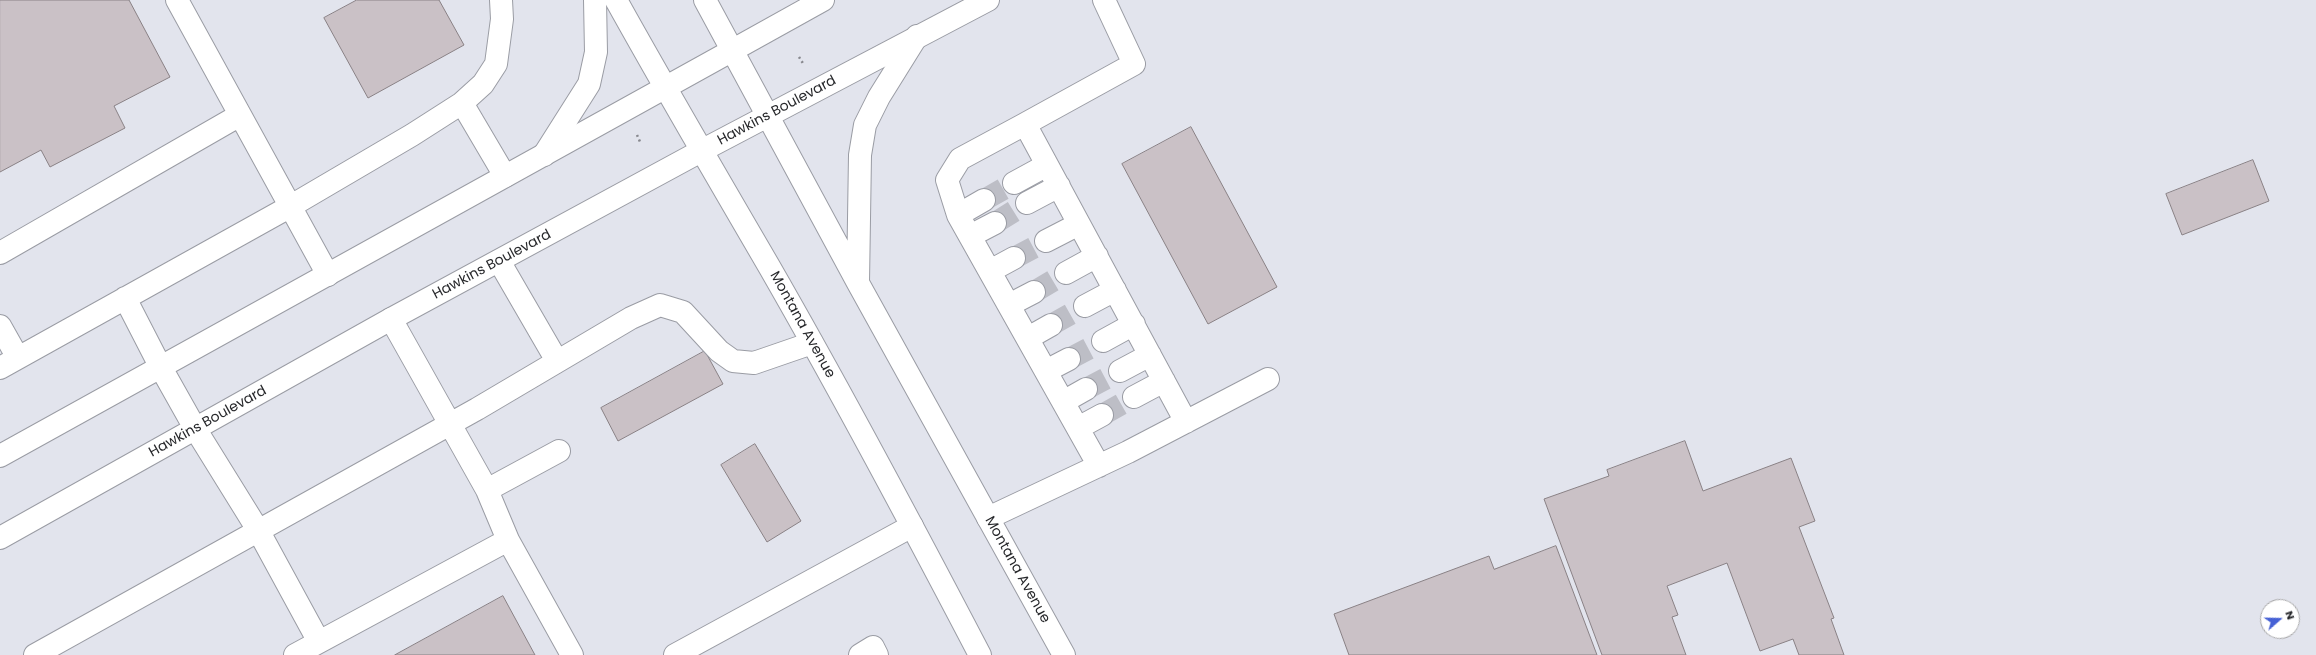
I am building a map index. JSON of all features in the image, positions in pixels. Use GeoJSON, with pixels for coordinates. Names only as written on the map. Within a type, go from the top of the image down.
{"type":"FeatureCollection","features":[{"type":"Feature","properties":{"kind":"main road"},"geometry":{"type":"LineString","coordinates":[[177,0],[328,275]]}},
{"type":"Feature","properties":{"kind":"main road"},"geometry":{"type":"LineString","coordinates":[[0,326],[9,363],[291,206],[412,135],[462,103],[483,84],[496,64],[502,19],[501,0]]}},
{"type":"Feature","properties":{"kind":"main road"},"geometry":{"type":"LineString","coordinates":[[544,155],[589,84],[596,52],[596,0]]}},
{"type":"Feature","properties":{"kind":"main road","name":"Montana Avenue"},"geometry":{"type":"LineString","coordinates":[[616,0],[664,88],[812,343],[912,526],[980,655]]}},
{"type":"Feature","properties":{"kind":"main road","name":"Montana Avenue"},"geometry":{"type":"LineString","coordinates":[[705,0],[858,283],[1064,655]]}},
{"type":"Feature","properties":{"kind":"main road"},"geometry":{"type":"LineString","coordinates":[[0,456],[823,0]]}},
{"type":"Feature","properties":{"kind":"main road","name":"Hawkins Boulevard"},"geometry":{"type":"LineString","coordinates":[[0,538],[196,430],[391,319],[768,115],[988,0]]}},
{"type":"Feature","properties":{"kind":"main road"},"geometry":{"type":"LineString","coordinates":[[1099,466],[958,215],[947,180],[960,159],[1134,64],[1104,0]]}},
{"type":"Feature","properties":{"kind":"main road"},"geometry":{"type":"LineString","coordinates":[[858,283],[860,155],[865,125],[879,97],[917,36]]}},
{"type":"Feature","properties":{"kind":"main road"},"geometry":{"type":"LineString","coordinates":[[462,103],[505,176]]}},
{"type":"Feature","properties":{"kind":"main road"},"geometry":{"type":"LineString","coordinates":[[0,253],[240,115]]}},
{"type":"Feature","properties":{"kind":"main road"},"geometry":{"type":"LineString","coordinates":[[1025,124],[1186,422]]}},
{"type":"Feature","properties":{"kind":"main road"},"geometry":{"type":"LineString","coordinates":[[1014,183],[1047,165]]}},
{"type":"Feature","properties":{"kind":"main road"},"geometry":{"type":"LineString","coordinates":[[1027,203],[1059,186]]}},
{"type":"Feature","properties":{"kind":"main road"},"geometry":{"type":"LineString","coordinates":[[958,215],[984,200]]}},
{"type":"Feature","properties":{"kind":"main road"},"geometry":{"type":"LineString","coordinates":[[970,236],[995,223]]}},
{"type":"Feature","properties":{"kind":"main road"},"geometry":{"type":"LineString","coordinates":[[1046,241],[1079,224]]}},
{"type":"Feature","properties":{"kind":"main road"},"geometry":{"type":"LineString","coordinates":[[1066,273],[1097,256]]}},
{"type":"Feature","properties":{"kind":"main road"},"geometry":{"type":"LineString","coordinates":[[990,271],[1014,258]]}},
{"type":"Feature","properties":{"kind":"main road"},"geometry":{"type":"LineString","coordinates":[[499,261],[557,361]]}},
{"type":"Feature","properties":{"kind":"main road"},"geometry":{"type":"LineString","coordinates":[[1085,306],[1115,290]]}},
{"type":"Feature","properties":{"kind":"main road"},"geometry":{"type":"LineString","coordinates":[[1009,305],[1034,292]]}},
{"type":"Feature","properties":{"kind":"main road"},"geometry":{"type":"LineString","coordinates":[[125,298],[160,366],[196,430],[258,530],[319,642]]}},
{"type":"Feature","properties":{"kind":"main road"},"geometry":{"type":"LineString","coordinates":[[35,655],[449,423],[631,318],[660,305],[682,312],[719,351],[733,362],[754,364],[812,343]]}},
{"type":"Feature","properties":{"kind":"main road"},"geometry":{"type":"LineString","coordinates":[[391,319],[487,490],[508,540],[572,655]]}},
{"type":"Feature","properties":{"kind":"main road"},"geometry":{"type":"LineString","coordinates":[[1102,341],[1134,324]]}},
{"type":"Feature","properties":{"kind":"main road"},"geometry":{"type":"LineString","coordinates":[[1028,338],[1051,325]]}},
{"type":"Feature","properties":{"kind":"main road"},"geometry":{"type":"LineString","coordinates":[[1120,371],[1150,355]]}},
{"type":"Feature","properties":{"kind":"main road"},"geometry":{"type":"LineString","coordinates":[[1046,371],[1069,359]]}},
{"type":"Feature","properties":{"kind":"main road"},"geometry":{"type":"LineString","coordinates":[[988,518],[1099,466],[1268,380]]}},
{"type":"Feature","properties":{"kind":"main road"},"geometry":{"type":"LineString","coordinates":[[1134,397],[1164,381]]}},
{"type":"Feature","properties":{"kind":"main road"},"geometry":{"type":"LineString","coordinates":[[1063,402],[1086,389]]}},
{"type":"Feature","properties":{"kind":"main road"},"geometry":{"type":"LineString","coordinates":[[1078,428],[1102,414]]}},
{"type":"Feature","properties":{"kind":"main road"},"geometry":{"type":"LineString","coordinates":[[487,490],[559,451]]}},
{"type":"Feature","properties":{"kind":"main road"},"geometry":{"type":"LineString","coordinates":[[675,655],[912,526]]}},
{"type":"Feature","properties":{"kind":"main road"},"geometry":{"type":"LineString","coordinates":[[295,655],[508,540]]}},
{"type":"Feature","properties":{"kind":"main road"},"geometry":{"type":"LineString","coordinates":[[860,655],[873,647],[878,655]]}},
{"type":"Feature","properties":{"kind":"building"},"geometry":{"type":"Polygon","coordinates":[[[0,0],[129,0],[170,77],[114,106],[125,128],[50,167],[41,150],[0,172],[0,0]]]}},
{"type":"Feature","properties":{"kind":"building"},"geometry":{"type":"Polygon","coordinates":[[[357,0],[439,0],[464,45],[368,98],[324,18],[357,0]]]}},
{"type":"Feature","properties":{"kind":"building"},"geometry":{"type":"Polygon","coordinates":[[[1191,127],[1277,287],[1208,324],[1122,164],[1191,127]]]}},
{"type":"Feature","properties":{"kind":"building"},"geometry":{"type":"Polygon","coordinates":[[[2253,160],[2269,201],[2182,235],[2166,194],[2253,160]]]}},
{"type":"Feature","properties":{"kind":"building"},"geometry":{"type":"Polygon","coordinates":[[[705,351],[723,384],[618,441],[601,408],[705,351]]]}},
{"type":"Feature","properties":{"kind":"building"},"geometry":{"type":"Polygon","coordinates":[[[1685,441],[1703,491],[1791,458],[1815,521],[1799,527],[1834,618],[1831,619],[1844,655],[1799,655],[1793,639],[1760,651],[1727,563],[1667,586],[1678,615],[1672,617],[1686,655],[1602,655],[1544,499],[1609,476],[1607,470],[1685,441]]]}},
{"type":"Feature","properties":{"kind":"building"},"geometry":{"type":"Polygon","coordinates":[[[755,444],[801,521],[767,542],[721,465],[755,444]]]}},
{"type":"Feature","properties":{"kind":"building"},"geometry":{"type":"Polygon","coordinates":[[[1556,546],[1597,655],[1349,655],[1334,614],[1489,556],[1494,569],[1556,546]]]}},
{"type":"Feature","properties":{"kind":"building"},"geometry":{"type":"Polygon","coordinates":[[[503,596],[535,655],[395,655],[503,596]]]}},
{"type":"Feature","properties":{"kind":"tunnel"},"geometry":{"type":"LineString","coordinates":[[984,200],[1014,183]]}},
{"type":"Feature","properties":{"kind":"tunnel"},"geometry":{"type":"LineString","coordinates":[[995,223],[1027,203]]}},
{"type":"Feature","properties":{"kind":"tunnel"},"geometry":{"type":"LineString","coordinates":[[1014,258],[1046,241]]}},
{"type":"Feature","properties":{"kind":"tunnel"},"geometry":{"type":"LineString","coordinates":[[1034,292],[1066,273]]}},
{"type":"Feature","properties":{"kind":"tunnel"},"geometry":{"type":"LineString","coordinates":[[1051,325],[1085,306]]}},
{"type":"Feature","properties":{"kind":"tunnel"},"geometry":{"type":"LineString","coordinates":[[1069,359],[1103,341]]}},
{"type":"Feature","properties":{"kind":"tunnel"},"geometry":{"type":"LineString","coordinates":[[1086,389],[1120,371]]}},
{"type":"Feature","properties":{"kind":"tunnel"},"geometry":{"type":"LineString","coordinates":[[1102,415],[1134,397]]}}]}
